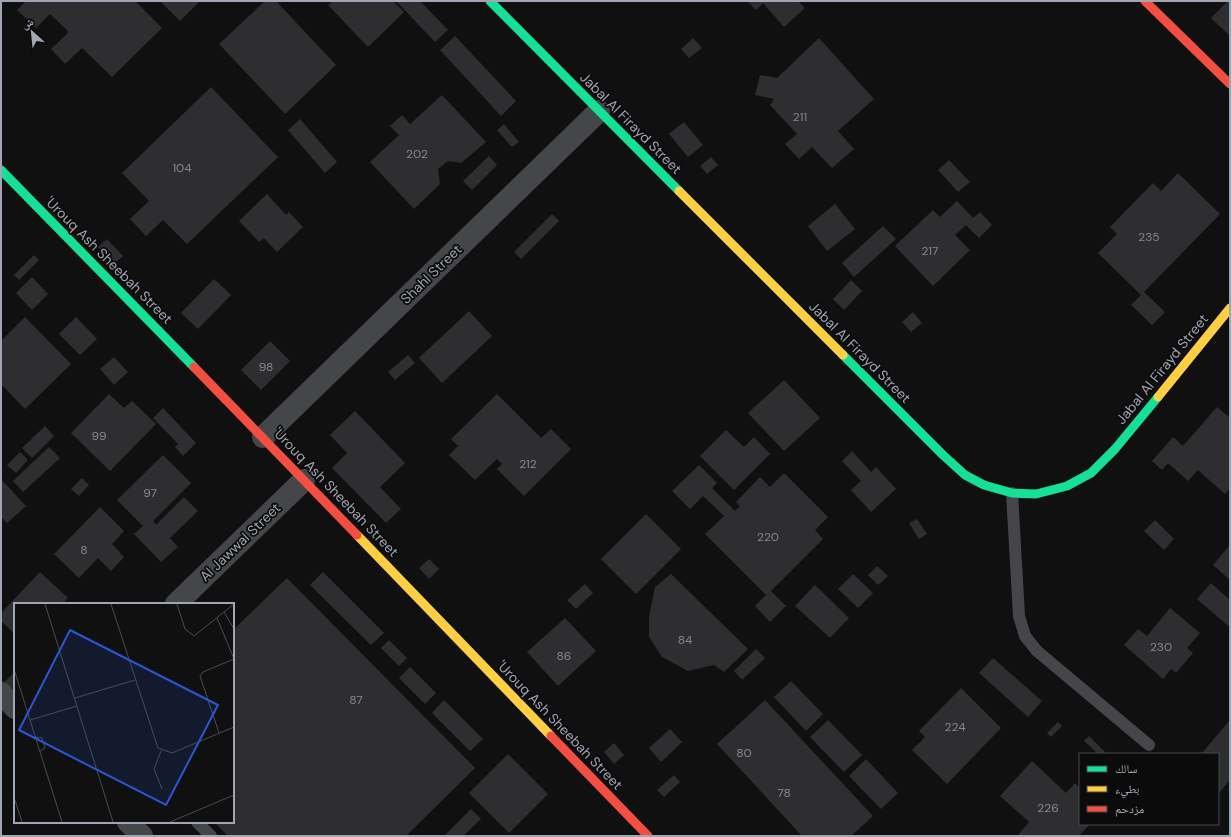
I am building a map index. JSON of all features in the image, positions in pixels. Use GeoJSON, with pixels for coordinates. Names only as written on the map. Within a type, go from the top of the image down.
{"type":"FeatureCollection","features":[{"type":"Feature","properties":{"kind":"street","name":"Jabal Al Firayd Street"},"geometry":{"type":"LineString","coordinates":[[490,1],[943,455],[965,475],[984,485],[1012,493],[1036,494],[1067,486],[1091,473],[1115,449],[1230,308]]}},
{"type":"Feature","properties":{"kind":"street"},"geometry":{"type":"LineString","coordinates":[[1146,1],[1230,84]]}},
{"type":"Feature","properties":{"kind":"street","name":"Shahl Street"},"geometry":{"type":"LineString","coordinates":[[263,437],[599,111]]}},
{"type":"Feature","properties":{"kind":"street","name":"'Urouq Ash Sheebah Street"},"geometry":{"type":"LineString","coordinates":[[1,170],[263,437],[648,836]]}},
{"type":"Feature","properties":{"kind":"street","name":"Al Jawwal Street"},"geometry":{"type":"LineString","coordinates":[[177,603],[304,480]]}},
{"type":"Feature","properties":{"kind":"street"},"geometry":{"type":"LineString","coordinates":[[1,693],[14,707]]}},
{"type":"Feature","properties":{"kind":"lane"},"geometry":{"type":"LineString","coordinates":[[1012,493],[1019,616],[1025,636],[1037,651],[1149,745]]}},
{"type":"Feature","properties":{"kind":"lane"},"geometry":{"type":"LineString","coordinates":[[198,823],[211,836]]}},
{"type":"Feature","properties":{"kind":"building"},"geometry":{"type":"Polygon","coordinates":[[[26,1],[135,1],[162,28],[112,77],[82,48],[65,64],[51,49],[69,32],[50,14],[36,28],[17,10],[26,1]]]}},
{"type":"Feature","properties":{"kind":"building"},"geometry":{"type":"Polygon","coordinates":[[[160,1],[200,1],[180,21],[160,1]]]}},
{"type":"Feature","properties":{"kind":"building"},"geometry":{"type":"Polygon","coordinates":[[[265,1],[276,1],[336,65],[285,114],[219,44],[265,1]]]}},
{"type":"Feature","properties":{"kind":"building"},"geometry":{"type":"Polygon","coordinates":[[[333,1],[393,1],[404,12],[368,47],[328,5],[333,1]]]}},
{"type":"Feature","properties":{"kind":"building"},"geometry":{"type":"Polygon","coordinates":[[[396,1],[420,1],[448,30],[435,42],[396,1]]]}},
{"type":"Feature","properties":{"kind":"building"},"geometry":{"type":"Polygon","coordinates":[[[747,1],[798,1],[805,8],[784,27],[763,3],[756,10],[747,1]]]}},
{"type":"Feature","properties":{"kind":"building"},"geometry":{"type":"Polygon","coordinates":[[[1228,1],[1230,1],[1230,36],[1211,18],[1228,1]]]}},
{"type":"Feature","properties":{"kind":"building"},"geometry":{"type":"Polygon","coordinates":[[[455,36],[516,101],[501,116],[440,50],[455,36]]]}},
{"type":"Feature","properties":{"kind":"building"},"geometry":{"type":"Polygon","coordinates":[[[693,38],[702,48],[689,58],[681,49],[693,38]]]}},
{"type":"Feature","properties":{"kind":"building"},"geometry":{"type":"Polygon","coordinates":[[[819,38],[874,99],[838,131],[854,149],[832,168],[812,147],[799,159],[785,144],[797,134],[770,105],[774,99],[755,95],[760,75],[777,78],[819,38]]]}},
{"type":"Feature","properties":{"kind":"building"},"geometry":{"type":"Polygon","coordinates":[[[211,87],[278,157],[187,244],[163,220],[146,236],[130,219],[149,201],[122,173],[211,87]]]}},
{"type":"Feature","properties":{"kind":"building"},"geometry":{"type":"Polygon","coordinates":[[[442,95],[486,142],[461,163],[448,161],[438,169],[440,184],[414,209],[370,162],[399,135],[390,126],[402,115],[410,124],[442,95]]]}},
{"type":"Feature","properties":{"kind":"building"},"geometry":{"type":"Polygon","coordinates":[[[300,119],[337,162],[325,173],[288,130],[300,119]]]}},
{"type":"Feature","properties":{"kind":"building"},"geometry":{"type":"Polygon","coordinates":[[[684,122],[703,145],[688,157],[669,134],[684,122]]]}},
{"type":"Feature","properties":{"kind":"building"},"geometry":{"type":"Polygon","coordinates":[[[504,124],[519,142],[512,147],[497,130],[504,124]]]}},
{"type":"Feature","properties":{"kind":"building"},"geometry":{"type":"Polygon","coordinates":[[[489,156],[497,165],[472,190],[463,181],[489,156]]]}},
{"type":"Feature","properties":{"kind":"building"},"geometry":{"type":"Polygon","coordinates":[[[711,157],[718,165],[707,174],[700,166],[711,157]]]}},
{"type":"Feature","properties":{"kind":"building"},"geometry":{"type":"Polygon","coordinates":[[[949,160],[970,182],[958,192],[938,170],[949,160]]]}},
{"type":"Feature","properties":{"kind":"building"},"geometry":{"type":"Polygon","coordinates":[[[1178,173],[1220,214],[1144,292],[1165,312],[1152,325],[1131,305],[1141,295],[1098,253],[1117,234],[1110,227],[1153,183],[1161,191],[1178,173]]]}},
{"type":"Feature","properties":{"kind":"building"},"geometry":{"type":"Polygon","coordinates":[[[267,194],[286,215],[289,212],[303,227],[277,252],[264,238],[259,242],[239,221],[267,194]]]}},
{"type":"Feature","properties":{"kind":"building"},"geometry":{"type":"Polygon","coordinates":[[[957,201],[973,218],[980,212],[992,225],[979,238],[966,225],[955,235],[970,250],[933,286],[895,246],[933,210],[940,217],[957,201]]]}},
{"type":"Feature","properties":{"kind":"building"},"geometry":{"type":"Polygon","coordinates":[[[835,204],[855,229],[827,251],[808,226],[835,204]]]}},
{"type":"Feature","properties":{"kind":"building"},"geometry":{"type":"Polygon","coordinates":[[[552,214],[559,221],[521,259],[514,252],[552,214]]]}},
{"type":"Feature","properties":{"kind":"building"},"geometry":{"type":"Polygon","coordinates":[[[883,226],[896,239],[854,277],[842,263],[883,226]]]}},
{"type":"Feature","properties":{"kind":"building"},"geometry":{"type":"Polygon","coordinates":[[[107,239],[123,256],[114,264],[98,247],[107,239]]]}},
{"type":"Feature","properties":{"kind":"building"},"geometry":{"type":"Polygon","coordinates":[[[34,255],[39,260],[19,280],[14,275],[34,255]]]}},
{"type":"Feature","properties":{"kind":"building"},"geometry":{"type":"Polygon","coordinates":[[[32,277],[48,294],[32,310],[16,293],[32,277]]]}},
{"type":"Feature","properties":{"kind":"building"},"geometry":{"type":"Polygon","coordinates":[[[214,279],[231,295],[198,329],[181,313],[214,279]]]}},
{"type":"Feature","properties":{"kind":"building"},"geometry":{"type":"Polygon","coordinates":[[[851,280],[862,291],[844,310],[833,299],[851,280]]]}},
{"type":"Feature","properties":{"kind":"building"},"geometry":{"type":"Polygon","coordinates":[[[469,311],[492,336],[442,383],[419,358],[469,311]]]}},
{"type":"Feature","properties":{"kind":"building"},"geometry":{"type":"Polygon","coordinates":[[[913,312],[922,323],[911,332],[902,322],[913,312]]]}},
{"type":"Feature","properties":{"kind":"building"},"geometry":{"type":"Polygon","coordinates":[[[25,317],[71,364],[25,409],[3,386],[1,388],[1,341],[25,317]]]}},
{"type":"Feature","properties":{"kind":"building"},"geometry":{"type":"Polygon","coordinates":[[[76,317],[97,339],[80,355],[59,334],[76,317]]]}},
{"type":"Feature","properties":{"kind":"building"},"geometry":{"type":"Polygon","coordinates":[[[270,341],[290,361],[261,390],[241,370],[270,341]]]}},
{"type":"Feature","properties":{"kind":"building"},"geometry":{"type":"Polygon","coordinates":[[[408,355],[415,363],[395,380],[388,372],[408,355]]]}},
{"type":"Feature","properties":{"kind":"building"},"geometry":{"type":"Polygon","coordinates":[[[114,357],[128,372],[114,385],[100,369],[114,357]]]}},
{"type":"Feature","properties":{"kind":"building"},"geometry":{"type":"Polygon","coordinates":[[[784,380],[820,418],[784,451],[748,413],[784,380]]]}},
{"type":"Feature","properties":{"kind":"building"},"geometry":{"type":"Polygon","coordinates":[[[109,394],[124,408],[132,401],[156,424],[110,471],[71,433],[109,394]]]}},
{"type":"Feature","properties":{"kind":"building"},"geometry":{"type":"Polygon","coordinates":[[[497,394],[541,438],[551,429],[571,449],[524,496],[497,469],[502,464],[497,459],[475,480],[449,455],[458,446],[451,439],[497,394]]]}},
{"type":"Feature","properties":{"kind":"building"},"geometry":{"type":"Polygon","coordinates":[[[1217,407],[1230,418],[1230,488],[1225,494],[1198,470],[1188,481],[1168,463],[1162,470],[1152,461],[1173,437],[1183,446],[1217,407]]]}},
{"type":"Feature","properties":{"kind":"building"},"geometry":{"type":"Polygon","coordinates":[[[163,408],[196,443],[183,456],[175,447],[178,444],[153,418],[163,408]]]}},
{"type":"Feature","properties":{"kind":"building"},"geometry":{"type":"Polygon","coordinates":[[[355,411],[405,463],[380,487],[401,509],[386,523],[332,468],[347,453],[330,435],[355,411]]]}},
{"type":"Feature","properties":{"kind":"building"},"geometry":{"type":"Polygon","coordinates":[[[45,426],[54,436],[32,458],[22,448],[45,426]]]}},
{"type":"Feature","properties":{"kind":"building"},"geometry":{"type":"Polygon","coordinates":[[[726,430],[744,447],[754,437],[770,454],[734,490],[700,456],[726,430]]]}},
{"type":"Feature","properties":{"kind":"building"},"geometry":{"type":"Polygon","coordinates":[[[49,447],[60,458],[23,492],[13,481],[49,447]]]}},
{"type":"Feature","properties":{"kind":"building"},"geometry":{"type":"Polygon","coordinates":[[[852,451],[871,472],[876,467],[896,489],[871,512],[851,490],[861,481],[842,461],[852,451]]]}},
{"type":"Feature","properties":{"kind":"building"},"geometry":{"type":"Polygon","coordinates":[[[20,452],[28,460],[16,473],[7,465],[20,452]]]}},
{"type":"Feature","properties":{"kind":"building"},"geometry":{"type":"Polygon","coordinates":[[[163,455],[191,483],[153,521],[156,525],[184,497],[198,511],[170,538],[178,547],[161,562],[134,534],[143,526],[117,500],[163,455]]]}},
{"type":"Feature","properties":{"kind":"building"},"geometry":{"type":"Polygon","coordinates":[[[699,465],[717,483],[712,488],[735,511],[740,506],[736,502],[760,477],[770,487],[784,473],[828,517],[815,530],[823,539],[771,591],[786,606],[770,622],[755,606],[766,595],[705,534],[724,516],[703,496],[690,509],[672,491],[699,465]]]}},
{"type":"Feature","properties":{"kind":"building"},"geometry":{"type":"Polygon","coordinates":[[[82,478],[89,485],[79,496],[71,489],[82,478]]]}},
{"type":"Feature","properties":{"kind":"building"},"geometry":{"type":"Polygon","coordinates":[[[1,479],[26,506],[7,523],[1,517],[1,479]]]}},
{"type":"Feature","properties":{"kind":"building"},"geometry":{"type":"Polygon","coordinates":[[[100,507],[124,531],[112,544],[124,557],[111,571],[98,558],[79,578],[54,554],[100,507]]]}},
{"type":"Feature","properties":{"kind":"building"},"geometry":{"type":"Polygon","coordinates":[[[646,514],[681,549],[636,594],[601,559],[646,514]]]}},
{"type":"Feature","properties":{"kind":"building"},"geometry":{"type":"Polygon","coordinates":[[[917,519],[927,534],[919,539],[909,523],[917,519]]]}},
{"type":"Feature","properties":{"kind":"building"},"geometry":{"type":"Polygon","coordinates":[[[1155,520],[1174,539],[1164,550],[1144,531],[1155,520]]]}},
{"type":"Feature","properties":{"kind":"building"},"geometry":{"type":"Polygon","coordinates":[[[1230,545],[1230,580],[1213,565],[1230,545]]]}},
{"type":"Feature","properties":{"kind":"building"},"geometry":{"type":"Polygon","coordinates":[[[429,559],[439,569],[429,579],[419,568],[429,559]]]}},
{"type":"Feature","properties":{"kind":"building"},"geometry":{"type":"Polygon","coordinates":[[[877,566],[888,576],[878,585],[868,575],[877,566]]]}},
{"type":"Feature","properties":{"kind":"building"},"geometry":{"type":"Polygon","coordinates":[[[40,572],[68,598],[63,603],[14,603],[14,633],[1,621],[1,613],[40,572]]]}},
{"type":"Feature","properties":{"kind":"building"},"geometry":{"type":"Polygon","coordinates":[[[323,572],[384,633],[371,645],[310,585],[323,572]]]}},
{"type":"Feature","properties":{"kind":"building"},"geometry":{"type":"Polygon","coordinates":[[[671,574],[748,649],[724,672],[714,665],[688,671],[662,657],[649,637],[649,617],[655,587],[671,574]]]}},
{"type":"Feature","properties":{"kind":"building"},"geometry":{"type":"Polygon","coordinates":[[[853,574],[873,593],[858,608],[838,589],[853,574]]]}},
{"type":"Feature","properties":{"kind":"building"},"geometry":{"type":"Polygon","coordinates":[[[287,578],[475,768],[406,836],[228,836],[215,823],[234,823],[234,629],[287,578]]]}},
{"type":"Feature","properties":{"kind":"building"},"geometry":{"type":"Polygon","coordinates":[[[1211,583],[1230,600],[1230,623],[1228,626],[1197,599],[1211,583]]]}},
{"type":"Feature","properties":{"kind":"building"},"geometry":{"type":"Polygon","coordinates":[[[585,584],[593,593],[576,609],[567,600],[585,584]]]}},
{"type":"Feature","properties":{"kind":"building"},"geometry":{"type":"Polygon","coordinates":[[[815,585],[849,618],[830,638],[795,606],[815,585]]]}},
{"type":"Feature","properties":{"kind":"building"},"geometry":{"type":"Polygon","coordinates":[[[1170,608],[1200,633],[1187,648],[1193,653],[1176,673],[1171,669],[1163,679],[1124,645],[1138,629],[1147,636],[1170,608]]]}},
{"type":"Feature","properties":{"kind":"building"},"geometry":{"type":"Polygon","coordinates":[[[565,618],[596,651],[558,686],[527,652],[565,618]]]}},
{"type":"Feature","properties":{"kind":"building"},"geometry":{"type":"Polygon","coordinates":[[[389,640],[407,658],[399,666],[381,648],[389,640]]]}},
{"type":"Feature","properties":{"kind":"building"},"geometry":{"type":"Polygon","coordinates":[[[756,649],[765,658],[742,680],[734,671],[756,649]]]}},
{"type":"Feature","properties":{"kind":"building"},"geometry":{"type":"Polygon","coordinates":[[[993,658],[1042,701],[1028,717],[979,673],[993,658]]]}},
{"type":"Feature","properties":{"kind":"building"},"geometry":{"type":"Polygon","coordinates":[[[410,667],[436,693],[425,704],[399,678],[410,667]]]}},
{"type":"Feature","properties":{"kind":"building"},"geometry":{"type":"Polygon","coordinates":[[[14,673],[14,686],[7,692],[1,685],[14,673]]]}},
{"type":"Feature","properties":{"kind":"building"},"geometry":{"type":"Polygon","coordinates":[[[791,681],[823,714],[806,731],[774,697],[791,681]]]}},
{"type":"Feature","properties":{"kind":"building"},"geometry":{"type":"Polygon","coordinates":[[[961,688],[1001,728],[947,784],[912,750],[925,737],[919,731],[961,688]]]}},
{"type":"Feature","properties":{"kind":"building"},"geometry":{"type":"Polygon","coordinates":[[[444,700],[483,739],[470,751],[432,713],[444,700]]]}},
{"type":"Feature","properties":{"kind":"building"},"geometry":{"type":"Polygon","coordinates":[[[765,700],[873,816],[851,836],[802,836],[717,744],[765,700]]]}},
{"type":"Feature","properties":{"kind":"building"},"geometry":{"type":"Polygon","coordinates":[[[828,720],[862,755],[844,772],[810,737],[828,720]]]}},
{"type":"Feature","properties":{"kind":"building"},"geometry":{"type":"Polygon","coordinates":[[[1230,720],[1230,780],[1219,793],[1219,753],[1202,753],[1230,720]]]}},
{"type":"Feature","properties":{"kind":"building"},"geometry":{"type":"Polygon","coordinates":[[[1058,722],[1062,726],[1051,737],[1047,733],[1058,722]]]}},
{"type":"Feature","properties":{"kind":"building"},"geometry":{"type":"Polygon","coordinates":[[[670,729],[682,742],[661,762],[649,748],[670,729]]]}},
{"type":"Feature","properties":{"kind":"building"},"geometry":{"type":"Polygon","coordinates":[[[1089,736],[1106,753],[1097,753],[1084,741],[1089,736]]]}},
{"type":"Feature","properties":{"kind":"building"},"geometry":{"type":"Polygon","coordinates":[[[614,743],[624,755],[614,764],[604,752],[614,743]]]}},
{"type":"Feature","properties":{"kind":"building"},"geometry":{"type":"Polygon","coordinates":[[[508,754],[548,794],[509,833],[469,793],[508,754]]]}},
{"type":"Feature","properties":{"kind":"building"},"geometry":{"type":"Polygon","coordinates":[[[866,759],[898,793],[881,809],[849,776],[866,759]]]}},
{"type":"Feature","properties":{"kind":"building"},"geometry":{"type":"Polygon","coordinates":[[[1032,761],[1066,793],[1075,783],[1079,787],[1079,825],[1089,825],[1079,836],[1019,836],[1018,835],[1029,822],[1000,796],[1032,761]]]}},
{"type":"Feature","properties":{"kind":"building"},"geometry":{"type":"Polygon","coordinates":[[[674,775],[680,782],[664,797],[657,790],[674,775]]]}},
{"type":"Feature","properties":{"kind":"building"},"geometry":{"type":"Polygon","coordinates":[[[471,809],[481,819],[463,836],[444,836],[471,809]]]}},
{"type":"Feature","properties":{"kind":"traffic: fast"},"geometry":{"type":"LineString","coordinates":[[490,1],[679,191]]}},
{"type":"Feature","properties":{"kind":"traffic: fast"},"geometry":{"type":"LineString","coordinates":[[1,170],[194,367]]}},
{"type":"Feature","properties":{"kind":"traffic: fast"},"geometry":{"type":"LineString","coordinates":[[843,355],[965,475],[984,485],[1012,493],[1036,494],[1067,486],[1091,473],[1115,449],[1158,397]]}},
{"type":"Feature","properties":{"kind":"traffic: slow"},"geometry":{"type":"LineString","coordinates":[[679,191],[843,355]]}},
{"type":"Feature","properties":{"kind":"traffic: slow"},"geometry":{"type":"LineString","coordinates":[[1158,397],[1230,308]]}},
{"type":"Feature","properties":{"kind":"traffic: slow"},"geometry":{"type":"LineString","coordinates":[[357,535],[551,736]]}},
{"type":"Feature","properties":{"kind":"traffic: jam"},"geometry":{"type":"LineString","coordinates":[[1145,1],[1230,84]]}},
{"type":"Feature","properties":{"kind":"traffic: jam"},"geometry":{"type":"LineString","coordinates":[[194,367],[357,535]]}},
{"type":"Feature","properties":{"kind":"traffic: jam"},"geometry":{"type":"LineString","coordinates":[[551,736],[648,836]]}}]}
